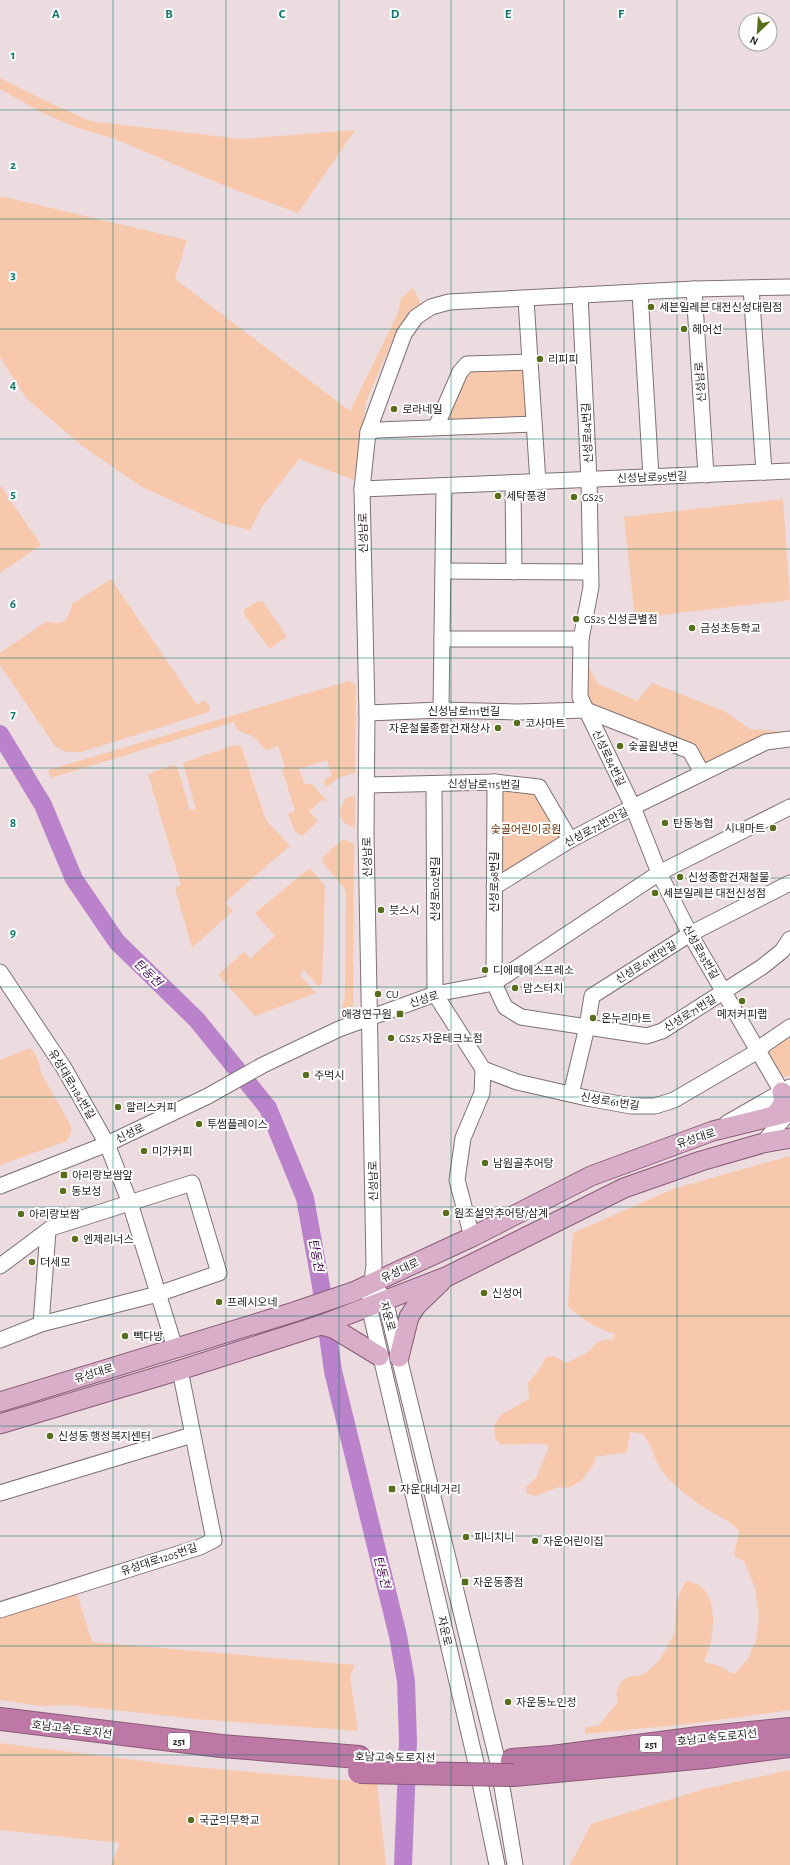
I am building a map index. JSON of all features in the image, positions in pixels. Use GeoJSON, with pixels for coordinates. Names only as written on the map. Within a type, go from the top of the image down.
{"type":"FeatureCollection","features":[{"type":"Feature","properties":{"kind":"highway","name":"호남고속도로지선"},"geometry":{"type":"LineString","coordinates":[[0,1719],[359,1764]]}},
{"type":"Feature","properties":{"kind":"highway","name":"호남고속도로지선"},"geometry":{"type":"LineString","coordinates":[[513,1768],[552,1757],[699,1738],[790,1729]]}},
{"type":"Feature","properties":{"kind":"highway","name":"호남고속도로지선"},"geometry":{"type":"LineString","coordinates":[[0,1734],[182,1757],[513,1768],[706,1757],[790,1746]]}},
{"type":"Feature","properties":{"kind":"main road"},"geometry":{"type":"LineString","coordinates":[[786,1089],[783,1106],[786,1113]]}},
{"type":"Feature","properties":{"kind":"main road","name":"유성대로"},"geometry":{"type":"LineString","coordinates":[[0,1402],[294,1312],[353,1292],[472,1237],[591,1176],[714,1131],[786,1113]]}},
{"type":"Feature","properties":{"kind":"main road","name":"유성대로"},"geometry":{"type":"LineString","coordinates":[[0,1424],[180,1370],[321,1325],[448,1276],[624,1188],[701,1161],[763,1143],[790,1138]]}},
{"type":"Feature","properties":{"kind":"main road"},"geometry":{"type":"LineString","coordinates":[[399,1357],[409,1317],[416,1306],[448,1276]]}},
{"type":"Feature","properties":{"kind":"main road"},"geometry":{"type":"LineString","coordinates":[[321,1325],[333,1328],[379,1356]]}},
{"type":"Feature","properties":{"kind":"street","name":"신성남로"},"geometry":{"type":"LineString","coordinates":[[373,1282],[366,833],[368,785],[362,489],[368,432],[404,334],[416,317],[431,307],[449,302],[526,300],[580,295],[694,289],[790,287]]}},
{"type":"Feature","properties":{"kind":"street"},"geometry":{"type":"LineString","coordinates":[[751,288],[764,472]]}},
{"type":"Feature","properties":{"kind":"street","name":"신성남로"},"geometry":{"type":"LineString","coordinates":[[694,289],[706,475]]}},
{"type":"Feature","properties":{"kind":"street"},"geometry":{"type":"LineString","coordinates":[[640,292],[651,477]]}},
{"type":"Feature","properties":{"kind":"street","name":"신성로84번길"},"geometry":{"type":"LineString","coordinates":[[580,295],[589,480],[590,572],[590,599],[581,640],[580,698],[633,807],[658,873]]}},
{"type":"Feature","properties":{"kind":"street"},"geometry":{"type":"LineString","coordinates":[[526,300],[538,482]]}},
{"type":"Feature","properties":{"kind":"street"},"geometry":{"type":"LineString","coordinates":[[436,427],[460,372],[467,364],[530,362]]}},
{"type":"Feature","properties":{"kind":"street"},"geometry":{"type":"LineString","coordinates":[[368,432],[378,430],[436,427],[534,424]]}},
{"type":"Feature","properties":{"kind":"street","name":"신성남로95번길"},"geometry":{"type":"LineString","coordinates":[[362,489],[790,471]]}},
{"type":"Feature","properties":{"kind":"street"},"geometry":{"type":"LineString","coordinates":[[513,483],[514,572]]}},
{"type":"Feature","properties":{"kind":"street"},"geometry":{"type":"LineString","coordinates":[[441,710],[444,486]]}},
{"type":"Feature","properties":{"kind":"street"},"geometry":{"type":"LineString","coordinates":[[444,571],[590,572]]}},
{"type":"Feature","properties":{"kind":"street"},"geometry":{"type":"LineString","coordinates":[[442,639],[581,640]]}},
{"type":"Feature","properties":{"kind":"street","name":"신성남로111번길"},"geometry":{"type":"LineString","coordinates":[[367,713],[441,710],[518,712],[586,710]]}},
{"type":"Feature","properties":{"kind":"street"},"geometry":{"type":"LineString","coordinates":[[586,710],[690,751],[702,773]]}},
{"type":"Feature","properties":{"kind":"street","name":"신성로72번안길"},"geometry":{"type":"LineString","coordinates":[[494,887],[570,840],[633,807],[766,742],[790,739]]}},
{"type":"Feature","properties":{"kind":"street","name":"신성남로115번길"},"geometry":{"type":"LineString","coordinates":[[368,785],[496,782],[539,787],[570,840]]}},
{"type":"Feature","properties":{"kind":"street","name":"신성로98번길"},"geometry":{"type":"LineString","coordinates":[[494,983],[496,782]]}},
{"type":"Feature","properties":{"kind":"street","name":"신성로102번길"},"geometry":{"type":"LineString","coordinates":[[434,784],[435,994]]}},
{"type":"Feature","properties":{"kind":"street","name":"신성로"},"geometry":{"type":"LineString","coordinates":[[0,1186],[108,1144],[208,1096],[263,1065],[339,1029],[435,994],[494,983],[658,873],[790,807]]}},
{"type":"Feature","properties":{"kind":"street","name":"신성로83번길"},"geometry":{"type":"LineString","coordinates":[[658,873],[690,934],[758,1051],[786,1089]]}},
{"type":"Feature","properties":{"kind":"street","name":"신성로61번안길"},"geometry":{"type":"LineString","coordinates":[[571,1094],[587,1027],[592,996],[690,934],[790,883]]}},
{"type":"Feature","properties":{"kind":"street","name":"신성로71번길"},"geometry":{"type":"LineString","coordinates":[[494,983],[505,1007],[520,1017],[647,1036],[662,1031],[724,992],[782,951],[790,939]]}},
{"type":"Feature","properties":{"kind":"street","name":"유성대로1184번길"},"geometry":{"type":"LineString","coordinates":[[0,972],[64,1068],[108,1144],[130,1203],[175,1348]]}},
{"type":"Feature","properties":{"kind":"street"},"geometry":{"type":"LineString","coordinates":[[435,994],[483,1069],[482,1094],[463,1138],[457,1180],[472,1237]]}},
{"type":"Feature","properties":{"kind":"street","name":"신성로61번길"},"geometry":{"type":"LineString","coordinates":[[483,1069],[517,1082],[571,1094],[631,1106],[656,1106],[674,1100],[758,1051],[765,1044],[790,1027]]}},
{"type":"Feature","properties":{"kind":"street"},"geometry":{"type":"LineString","coordinates":[[714,1131],[786,1089]]}},
{"type":"Feature","properties":{"kind":"street"},"geometry":{"type":"LineString","coordinates":[[763,1143],[786,1113]]}},
{"type":"Feature","properties":{"kind":"street"},"geometry":{"type":"LineString","coordinates":[[0,1266],[52,1228],[192,1183],[219,1273],[158,1294],[41,1324],[0,1340]]}},
{"type":"Feature","properties":{"kind":"street"},"geometry":{"type":"LineString","coordinates":[[41,1324],[48,1231]]}},
{"type":"Feature","properties":{"kind":"street","name":"자운로"},"geometry":{"type":"LineString","coordinates":[[373,1282],[370,1306],[379,1356],[476,1763],[497,1865]]}},
{"type":"Feature","properties":{"kind":"street","name":"자운로"},"geometry":{"type":"LineString","coordinates":[[370,1306],[399,1357],[498,1763],[515,1865]]}},
{"type":"Feature","properties":{"kind":"street","name":"유성대로1205번길"},"geometry":{"type":"LineString","coordinates":[[0,1610],[200,1547],[214,1540],[180,1370]]}},
{"type":"Feature","properties":{"kind":"street"},"geometry":{"type":"LineString","coordinates":[[0,1494],[192,1434]]}},
{"type":"Feature","properties":{"kind":"green space"},"geometry":{"type":"Polygon","coordinates":[[[0,78],[90,121],[241,139],[355,130],[298,213],[225,186],[113,138],[75,127],[41,112],[0,89],[0,78]]]}},
{"type":"Feature","properties":{"kind":"green space"},"geometry":{"type":"Polygon","coordinates":[[[0,196],[187,240],[175,279],[350,411],[398,313],[401,298],[413,288],[422,306],[406,318],[392,341],[366,402],[354,480],[299,459],[261,508],[250,530],[221,523],[142,487],[81,445],[26,398],[0,357],[0,196]]]}},
{"type":"Feature","properties":{"kind":"green space"},"geometry":{"type":"Polygon","coordinates":[[[521,370],[525,373],[526,414],[522,418],[451,422],[447,420],[468,371],[521,370]]]}},
{"type":"Feature","properties":{"kind":"green space"},"geometry":{"type":"Polygon","coordinates":[[[0,485],[41,545],[0,573],[0,485]]]}},
{"type":"Feature","properties":{"kind":"green space"},"geometry":{"type":"Polygon","coordinates":[[[783,499],[790,600],[635,618],[624,517],[783,499]]]}},
{"type":"Feature","properties":{"kind":"green space"},"geometry":{"type":"Polygon","coordinates":[[[111,579],[197,705],[204,700],[210,707],[209,712],[81,752],[66,752],[55,746],[0,665],[0,653],[47,621],[58,623],[65,621],[72,604],[111,579]]]}},
{"type":"Feature","properties":{"kind":"green space"},"geometry":{"type":"Polygon","coordinates":[[[258,601],[263,602],[286,635],[285,638],[271,648],[268,647],[244,614],[244,610],[258,601]]]}},
{"type":"Feature","properties":{"kind":"green space"},"geometry":{"type":"Polygon","coordinates":[[[587,663],[597,683],[637,701],[652,683],[724,711],[750,729],[790,732],[707,767],[589,706],[586,700],[587,663]]]}},
{"type":"Feature","properties":{"kind":"green space"},"geometry":{"type":"Polygon","coordinates":[[[349,681],[356,685],[355,773],[340,777],[327,787],[324,783],[325,779],[332,776],[327,760],[299,769],[305,784],[312,784],[326,800],[323,802],[321,800],[309,811],[318,821],[302,836],[295,831],[288,814],[295,811],[282,769],[285,767],[278,746],[266,750],[254,737],[237,730],[234,722],[51,778],[48,770],[349,681]]]}},
{"type":"Feature","properties":{"kind":"green space"},"geometry":{"type":"Polygon","coordinates":[[[235,745],[241,746],[266,820],[290,846],[225,902],[233,911],[192,948],[175,888],[181,885],[148,774],[173,765],[177,766],[190,810],[196,809],[183,764],[184,762],[235,745]]]}},
{"type":"Feature","properties":{"kind":"green space","name":"숯골어린이공원"},"geometry":{"type":"Polygon","coordinates":[[[504,788],[537,791],[560,832],[558,843],[501,875],[499,793],[504,788]]]}},
{"type":"Feature","properties":{"kind":"green space"},"geometry":{"type":"Polygon","coordinates":[[[355,795],[355,827],[344,822],[339,811],[346,798],[355,795]]]}},
{"type":"Feature","properties":{"kind":"green space"},"geometry":{"type":"Polygon","coordinates":[[[343,839],[354,844],[353,1005],[348,1014],[345,1014],[342,1009],[345,996],[346,893],[345,889],[323,863],[322,858],[343,839]]]}},
{"type":"Feature","properties":{"kind":"green space"},"geometry":{"type":"Polygon","coordinates":[[[310,868],[325,886],[322,984],[318,986],[304,970],[300,975],[316,993],[255,1016],[219,974],[244,952],[250,959],[275,936],[255,913],[310,868]]]}},
{"type":"Feature","properties":{"kind":"green space"},"geometry":{"type":"Polygon","coordinates":[[[790,1036],[790,1075],[787,1077],[775,1074],[767,1059],[768,1053],[790,1036]]]}},
{"type":"Feature","properties":{"kind":"green space"},"geometry":{"type":"Polygon","coordinates":[[[30,1048],[36,1055],[42,1075],[72,1129],[67,1141],[0,1165],[0,1060],[30,1048]]]}},
{"type":"Feature","properties":{"kind":"green space"},"geometry":{"type":"Polygon","coordinates":[[[790,1156],[790,1710],[689,1724],[585,1734],[585,1727],[598,1726],[618,1702],[616,1693],[620,1683],[628,1677],[643,1675],[660,1660],[675,1632],[676,1605],[679,1594],[686,1581],[696,1584],[703,1589],[708,1596],[713,1613],[711,1641],[704,1662],[719,1666],[734,1674],[748,1659],[756,1640],[759,1617],[755,1588],[744,1561],[734,1556],[739,1531],[729,1522],[694,1500],[670,1480],[659,1466],[643,1434],[630,1432],[627,1452],[595,1457],[594,1464],[581,1481],[568,1488],[559,1487],[535,1496],[526,1493],[526,1487],[536,1478],[548,1450],[548,1445],[536,1443],[500,1444],[495,1438],[494,1425],[501,1415],[529,1399],[528,1383],[539,1370],[546,1357],[554,1356],[566,1363],[585,1354],[600,1341],[613,1339],[615,1334],[590,1323],[568,1306],[573,1233],[673,1189],[790,1156]]]}},
{"type":"Feature","properties":{"kind":"green space"},"geometry":{"type":"Polygon","coordinates":[[[77,1594],[92,1642],[355,1665],[350,1676],[358,1731],[196,1719],[68,1705],[42,1706],[0,1700],[0,1618],[77,1594]]]}},
{"type":"Feature","properties":{"kind":"green space","name":"국군의무학교"},"geometry":{"type":"Polygon","coordinates":[[[0,1743],[183,1766],[377,1783],[386,1865],[111,1865],[120,1843],[0,1830],[0,1743]]]}},
{"type":"Feature","properties":{"kind":"green space"},"geometry":{"type":"Polygon","coordinates":[[[790,1770],[790,1865],[570,1865],[591,1824],[704,1789],[790,1770]]]}},
{"type":"Feature","properties":{"kind":"waterway","name":"탄동천"},"geometry":{"type":"LineString","coordinates":[[0,734],[43,805],[74,879],[117,942],[197,1020],[268,1108],[305,1198],[321,1286],[333,1371],[398,1636],[406,1681],[408,1742],[403,1865]]}},
{"type":"Feature","properties":{"kind":"place","name":"세븐일레븐 대전신성대림점"},"geometry":{"type":"Point","coordinates":[651,307]}},
{"type":"Feature","properties":{"kind":"place","name":"헤어선"},"geometry":{"type":"Point","coordinates":[684,329]}},
{"type":"Feature","properties":{"kind":"place","name":"리피피"},"geometry":{"type":"Point","coordinates":[540,359]}},
{"type":"Feature","properties":{"kind":"place","name":"로라네일"},"geometry":{"type":"Point","coordinates":[394,409]}},
{"type":"Feature","properties":{"kind":"place","name":"세탁풍경"},"geometry":{"type":"Point","coordinates":[498,496]}},
{"type":"Feature","properties":{"kind":"place","name":"GS25"},"geometry":{"type":"Point","coordinates":[574,497]}},
{"type":"Feature","properties":{"kind":"place","name":"GS25 신성큰별점"},"geometry":{"type":"Point","coordinates":[576,619]}},
{"type":"Feature","properties":{"kind":"place","name":"금성초등학교"},"geometry":{"type":"Point","coordinates":[692,628]}},
{"type":"Feature","properties":{"kind":"place","name":"코사마트"},"geometry":{"type":"Point","coordinates":[517,723]}},
{"type":"Feature","properties":{"kind":"place","name":"자운철물종합건재상사"},"geometry":{"type":"Point","coordinates":[498,728]}},
{"type":"Feature","properties":{"kind":"place","name":"숯골원냉면"},"geometry":{"type":"Point","coordinates":[620,746]}},
{"type":"Feature","properties":{"kind":"place","name":"탄동농협"},"geometry":{"type":"Point","coordinates":[665,823]}},
{"type":"Feature","properties":{"kind":"place","name":"시내마트"},"geometry":{"type":"Point","coordinates":[773,828]}},
{"type":"Feature","properties":{"kind":"place","name":"신성종합건재철물"},"geometry":{"type":"Point","coordinates":[680,877]}},
{"type":"Feature","properties":{"kind":"place","name":"세븐일레븐 대전신성점"},"geometry":{"type":"Point","coordinates":[655,893]}},
{"type":"Feature","properties":{"kind":"place","name":"븟스시"},"geometry":{"type":"Point","coordinates":[381,910]}},
{"type":"Feature","properties":{"kind":"place","name":"디에떼에스프레소"},"geometry":{"type":"Point","coordinates":[485,970]}},
{"type":"Feature","properties":{"kind":"place","name":"맘스터치"},"geometry":{"type":"Point","coordinates":[515,988]}},
{"type":"Feature","properties":{"kind":"place","name":"CU"},"geometry":{"type":"Point","coordinates":[378,994]}},
{"type":"Feature","properties":{"kind":"place","name":"메저커피랩"},"geometry":{"type":"Point","coordinates":[742,1001]}},
{"type":"Feature","properties":{"kind":"place","name":"애경연구원"},"geometry":{"type":"Point","coordinates":[400,1014]}},
{"type":"Feature","properties":{"kind":"place","name":"온누리마트"},"geometry":{"type":"Point","coordinates":[593,1018]}},
{"type":"Feature","properties":{"kind":"place","name":"GS25 자운테크노점"},"geometry":{"type":"Point","coordinates":[391,1038]}},
{"type":"Feature","properties":{"kind":"place","name":"주먹시"},"geometry":{"type":"Point","coordinates":[306,1075]}},
{"type":"Feature","properties":{"kind":"place","name":"할리스커피"},"geometry":{"type":"Point","coordinates":[118,1107]}},
{"type":"Feature","properties":{"kind":"place","name":"투썸플레이스"},"geometry":{"type":"Point","coordinates":[199,1124]}},
{"type":"Feature","properties":{"kind":"place","name":"미가커피"},"geometry":{"type":"Point","coordinates":[144,1151]}},
{"type":"Feature","properties":{"kind":"place","name":"남원골추어탕"},"geometry":{"type":"Point","coordinates":[485,1163]}},
{"type":"Feature","properties":{"kind":"place","name":"아리랑보쌈앞"},"geometry":{"type":"Point","coordinates":[64,1175]}},
{"type":"Feature","properties":{"kind":"place","name":"동보성"},"geometry":{"type":"Point","coordinates":[63,1191]}},
{"type":"Feature","properties":{"kind":"place","name":"원조설악추어탕/삼계"},"geometry":{"type":"Point","coordinates":[446,1213]}},
{"type":"Feature","properties":{"kind":"place","name":"아리랑보쌈"},"geometry":{"type":"Point","coordinates":[21,1214]}},
{"type":"Feature","properties":{"kind":"place","name":"엔제리너스"},"geometry":{"type":"Point","coordinates":[75,1239]}},
{"type":"Feature","properties":{"kind":"place","name":"더세모"},"geometry":{"type":"Point","coordinates":[32,1262]}},
{"type":"Feature","properties":{"kind":"place","name":"신성어"},"geometry":{"type":"Point","coordinates":[484,1293]}},
{"type":"Feature","properties":{"kind":"place","name":"프레시오네"},"geometry":{"type":"Point","coordinates":[219,1302]}},
{"type":"Feature","properties":{"kind":"place","name":"빽다방"},"geometry":{"type":"Point","coordinates":[125,1336]}},
{"type":"Feature","properties":{"kind":"place","name":"신성동 행정복지센터"},"geometry":{"type":"Point","coordinates":[50,1436]}},
{"type":"Feature","properties":{"kind":"place","name":"자운대네거리"},"geometry":{"type":"Point","coordinates":[392,1489]}},
{"type":"Feature","properties":{"kind":"place","name":"피니치니"},"geometry":{"type":"Point","coordinates":[466,1537]}},
{"type":"Feature","properties":{"kind":"place","name":"자운어린이집"},"geometry":{"type":"Point","coordinates":[535,1541]}},
{"type":"Feature","properties":{"kind":"place","name":"자운동종점"},"geometry":{"type":"Point","coordinates":[465,1582]}},
{"type":"Feature","properties":{"kind":"place","name":"자운동노인정"},"geometry":{"type":"Point","coordinates":[508,1702]}},
{"type":"Feature","properties":{"kind":"place","name":"국군의무학교"},"geometry":{"type":"Point","coordinates":[191,1820]}}]}
